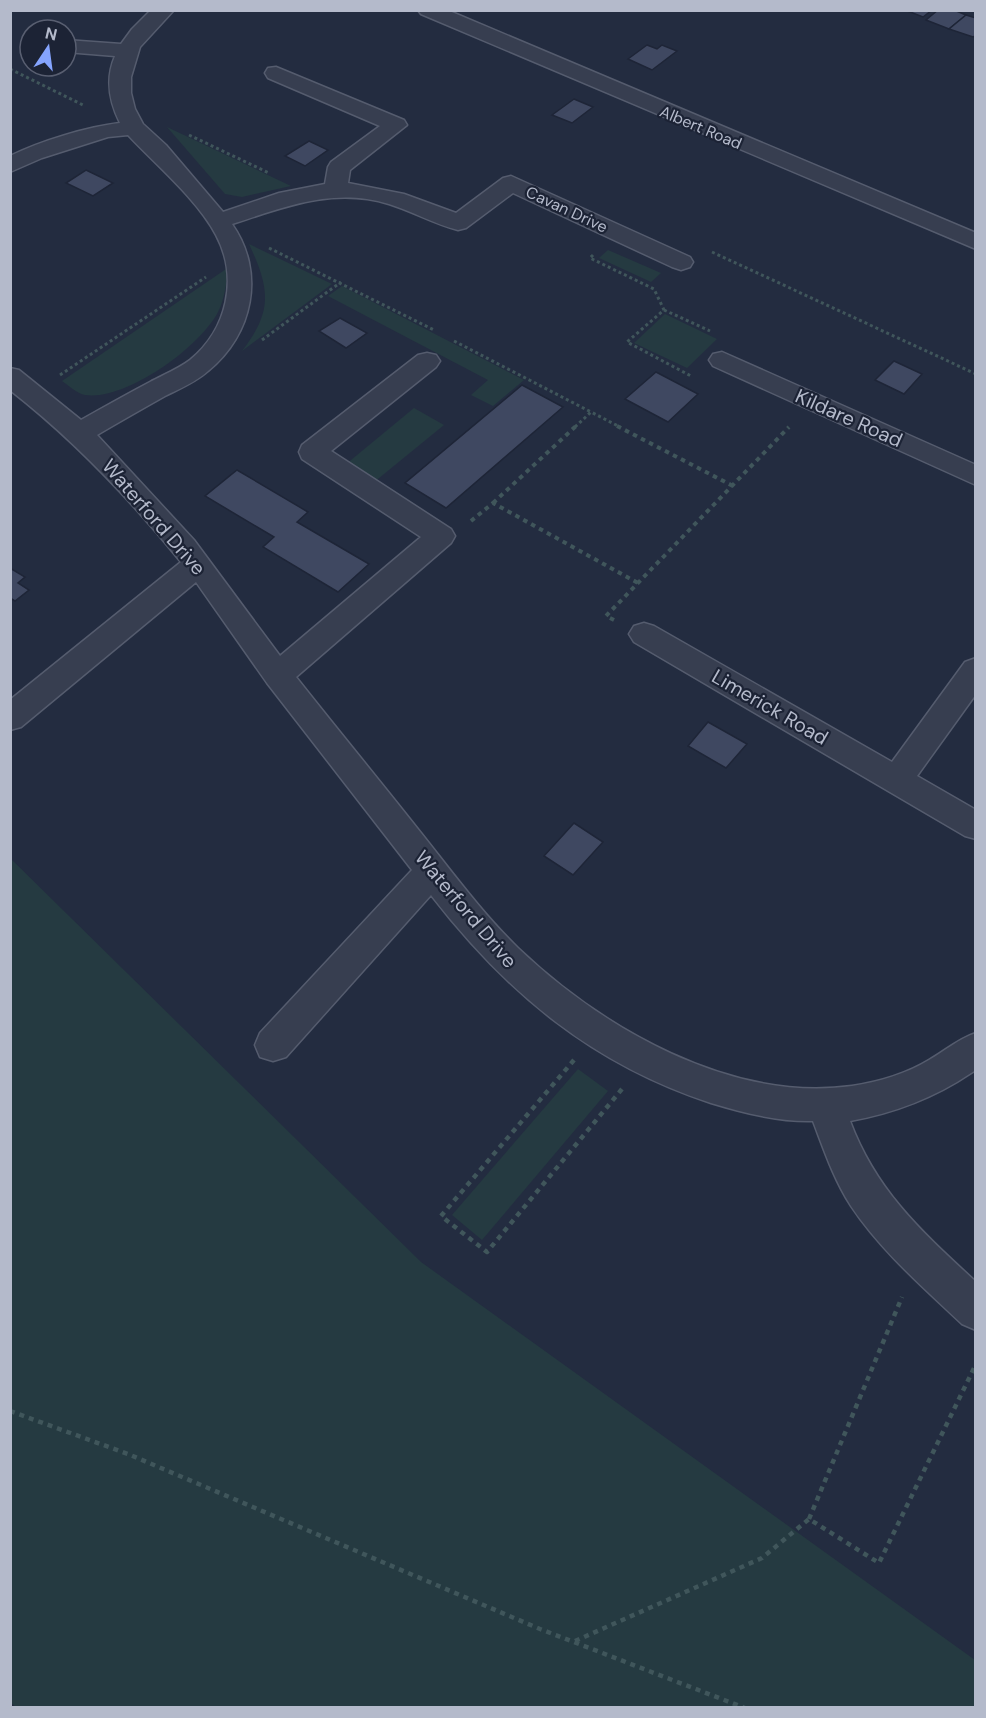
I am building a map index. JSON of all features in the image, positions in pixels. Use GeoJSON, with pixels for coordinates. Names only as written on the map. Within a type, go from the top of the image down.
{"type":"FeatureCollection","features":[{"type":"Feature","properties":{"kind":"street","name":"Albert Road"},"geometry":{"type":"LineString","coordinates":[[428,10],[975,242]]}},
{"type":"Feature","properties":{"kind":"street"},"geometry":{"type":"LineString","coordinates":[[79,433],[202,364],[223,338],[238,308],[242,285],[228,237],[157,150],[131,124],[120,96],[120,69],[128,51],[141,29],[161,11]]}},
{"type":"Feature","properties":{"kind":"street"},"geometry":{"type":"LineString","coordinates":[[78,47],[128,51]]}},
{"type":"Feature","properties":{"kind":"street"},"geometry":{"type":"LineString","coordinates":[[276,73],[396,125],[339,167],[334,182],[335,190]]}},
{"type":"Feature","properties":{"kind":"street"},"geometry":{"type":"LineString","coordinates":[[10,165],[34,153],[131,124]]}},
{"type":"Feature","properties":{"kind":"street","name":"Cavan Drive"},"geometry":{"type":"LineString","coordinates":[[228,237],[311,194],[335,190],[355,190],[410,202],[458,223],[511,183],[681,262]]}},
{"type":"Feature","properties":{"kind":"street","name":"Kildare Road"},"geometry":{"type":"LineString","coordinates":[[723,360],[975,476]]}},
{"type":"Feature","properties":{"kind":"street"},"geometry":{"type":"LineString","coordinates":[[278,675],[441,536],[312,452],[427,361]]}},
{"type":"Feature","properties":{"kind":"street","name":"Waterford Drive"},"geometry":{"type":"LineString","coordinates":[[21,385],[79,433],[198,564],[278,675],[481,933],[537,988],[608,1041],[693,1082],[732,1094],[774,1102],[826,1104],[863,1102],[901,1092],[928,1081],[975,1049]]}},
{"type":"Feature","properties":{"kind":"street"},"geometry":{"type":"LineString","coordinates":[[10,718],[198,564]]}},
{"type":"Feature","properties":{"kind":"street","name":"Limerick Road"},"geometry":{"type":"LineString","coordinates":[[644,634],[975,826]]}},
{"type":"Feature","properties":{"kind":"street"},"geometry":{"type":"LineString","coordinates":[[897,780],[975,670]]}},
{"type":"Feature","properties":{"kind":"street"},"geometry":{"type":"LineString","coordinates":[[273,1045],[432,871]]}},
{"type":"Feature","properties":{"kind":"street"},"geometry":{"type":"LineString","coordinates":[[826,1104],[852,1172],[867,1196],[975,1310]]}},
{"type":"Feature","properties":{"kind":"path"},"geometry":{"type":"LineString","coordinates":[[10,69],[114,120],[131,124],[166,124],[311,194]]}},
{"type":"Feature","properties":{"kind":"path"},"geometry":{"type":"LineString","coordinates":[[618,233],[590,258],[654,289],[664,310],[627,342],[693,377]]}},
{"type":"Feature","properties":{"kind":"path"},"geometry":{"type":"LineString","coordinates":[[21,385],[228,237],[261,244],[435,331]]}},
{"type":"Feature","properties":{"kind":"path"},"geometry":{"type":"LineString","coordinates":[[654,289],[699,246],[975,374]]}},
{"type":"Feature","properties":{"kind":"path"},"geometry":{"type":"LineString","coordinates":[[255,345],[341,282]]}},
{"type":"Feature","properties":{"kind":"path"},"geometry":{"type":"LineString","coordinates":[[446,336],[733,486]]}},
{"type":"Feature","properties":{"kind":"path"},"geometry":{"type":"LineString","coordinates":[[441,536],[447,541],[493,503],[591,412]]}},
{"type":"Feature","properties":{"kind":"path"},"geometry":{"type":"LineString","coordinates":[[644,634],[606,616],[790,428],[780,422]]}},
{"type":"Feature","properties":{"kind":"path"},"geometry":{"type":"LineString","coordinates":[[493,503],[638,583]]}},
{"type":"Feature","properties":{"kind":"path"},"geometry":{"type":"LineString","coordinates":[[597,1032],[441,1216],[487,1252],[646,1059]]}},
{"type":"Feature","properties":{"kind":"path"},"geometry":{"type":"LineString","coordinates":[[575,1641],[762,1558],[809,1519],[920,1254]]}},
{"type":"Feature","properties":{"kind":"path"},"geometry":{"type":"LineString","coordinates":[[809,1519],[879,1563],[975,1365]]}},
{"type":"Feature","properties":{"kind":"path"},"geometry":{"type":"LineString","coordinates":[[10,1412],[128,1454],[364,1556],[745,1707]]}},
{"type":"Feature","properties":{"kind":"shaded area"},"geometry":{"type":"Polygon","coordinates":[[[167,127],[291,186],[242,197],[225,194],[167,127]]]}},
{"type":"Feature","properties":{"kind":"shaded area"},"geometry":{"type":"Polygon","coordinates":[[[249,244],[332,284],[242,351],[259,324],[265,299],[261,274],[249,244]]]}},
{"type":"Feature","properties":{"kind":"shaded area"},"geometry":{"type":"Polygon","coordinates":[[[608,250],[661,273],[651,282],[599,258],[608,250]]]}},
{"type":"Feature","properties":{"kind":"shaded area"},"geometry":{"type":"Polygon","coordinates":[[[229,267],[222,302],[209,326],[195,341],[160,369],[140,381],[102,395],[82,394],[62,381],[229,267]]]}},
{"type":"Feature","properties":{"kind":"shaded area"},"geometry":{"type":"Polygon","coordinates":[[[342,286],[524,380],[493,406],[471,395],[488,380],[328,296],[342,286]]]}},
{"type":"Feature","properties":{"kind":"shaded area"},"geometry":{"type":"Polygon","coordinates":[[[665,314],[717,339],[687,368],[634,343],[665,314]]]}},
{"type":"Feature","properties":{"kind":"shaded area"},"geometry":{"type":"Polygon","coordinates":[[[414,408],[444,425],[373,483],[345,465],[414,408]]]}},
{"type":"Feature","properties":{"kind":"shaded area"},"geometry":{"type":"Polygon","coordinates":[[[10,858],[421,1262],[975,1660],[975,1707],[17,1708],[11,1703],[10,858]]]}},
{"type":"Feature","properties":{"kind":"shaded area"},"geometry":{"type":"Polygon","coordinates":[[[578,1069],[608,1091],[482,1240],[452,1215],[578,1069]]]}},
{"type":"Feature","properties":{"kind":"building"},"geometry":{"type":"Polygon","coordinates":[[[905,10],[932,10],[923,17],[905,10]]]}},
{"type":"Feature","properties":{"kind":"building"},"geometry":{"type":"Polygon","coordinates":[[[938,10],[954,10],[966,15],[949,29],[926,20],[938,10]]]}},
{"type":"Feature","properties":{"kind":"building"},"geometry":{"type":"Polygon","coordinates":[[[966,15],[976,18],[976,35],[973,37],[949,29],[966,15]]]}},
{"type":"Feature","properties":{"kind":"building"},"geometry":{"type":"Polygon","coordinates":[[[647,45],[657,49],[662,45],[677,51],[652,70],[628,59],[647,45]]]}},
{"type":"Feature","properties":{"kind":"building"},"geometry":{"type":"Polygon","coordinates":[[[574,99],[593,107],[572,123],[552,115],[574,99]]]}},
{"type":"Feature","properties":{"kind":"building"},"geometry":{"type":"Polygon","coordinates":[[[309,141],[328,150],[305,166],[285,156],[309,141]]]}},
{"type":"Feature","properties":{"kind":"building"},"geometry":{"type":"Polygon","coordinates":[[[86,170],[113,183],[93,196],[66,183],[86,170]]]}},
{"type":"Feature","properties":{"kind":"building"},"geometry":{"type":"Polygon","coordinates":[[[340,318],[367,333],[346,348],[319,331],[340,318]]]}},
{"type":"Feature","properties":{"kind":"building"},"geometry":{"type":"Polygon","coordinates":[[[894,361],[922,374],[904,394],[875,380],[894,361]]]}},
{"type":"Feature","properties":{"kind":"building"},"geometry":{"type":"Polygon","coordinates":[[[656,372],[698,394],[668,422],[625,399],[656,372]]]}},
{"type":"Feature","properties":{"kind":"building"},"geometry":{"type":"Polygon","coordinates":[[[522,385],[563,407],[446,508],[405,483],[522,385]]]}},
{"type":"Feature","properties":{"kind":"building"},"geometry":{"type":"Polygon","coordinates":[[[237,470],[308,512],[297,522],[369,564],[338,592],[263,547],[274,537],[205,496],[237,470]]]}},
{"type":"Feature","properties":{"kind":"building"},"geometry":{"type":"Polygon","coordinates":[[[10,568],[25,577],[18,583],[29,590],[15,601],[10,598],[10,568]]]}},
{"type":"Feature","properties":{"kind":"building"},"geometry":{"type":"Polygon","coordinates":[[[708,722],[747,744],[726,768],[688,746],[708,722]]]}},
{"type":"Feature","properties":{"kind":"building"},"geometry":{"type":"Polygon","coordinates":[[[574,823],[603,842],[573,875],[544,856],[574,823]]]}}]}
